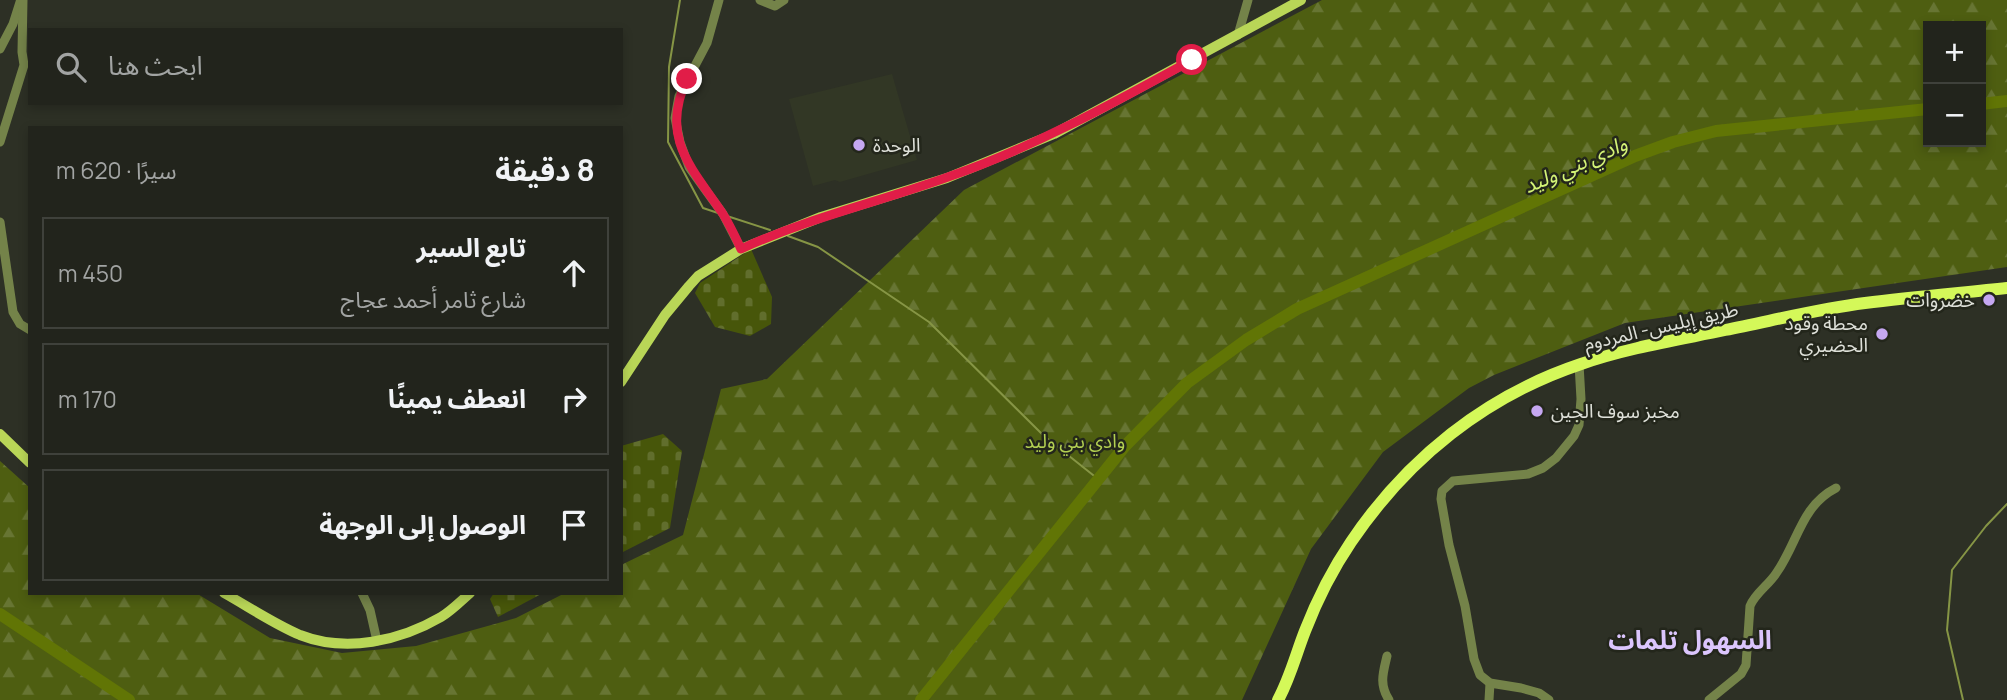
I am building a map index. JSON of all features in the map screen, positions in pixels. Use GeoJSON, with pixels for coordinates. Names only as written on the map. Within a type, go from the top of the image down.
{"type":"FeatureCollection","features":[{"type":"Feature","properties":{"kind":"highway","name":"طريق إيليس- المردوم"},"geometry":{"type":"LineString","coordinates":[[1278,700],[1310,618],[1334,568],[1352,540],[1393,488],[1443,439],[1490,406],[1525,387],[1580,364],[1651,345],[1863,303],[2007,288]]}},
{"type":"Feature","properties":{"kind":"main road"},"geometry":{"type":"LineString","coordinates":[[623,379],[665,315],[698,276],[741,249],[821,217],[947,178],[1030,145],[1100,110],[1301,0]]}},
{"type":"Feature","properties":{"kind":"main road"},"geometry":{"type":"LineString","coordinates":[[0,434],[28,461]]}},
{"type":"Feature","properties":{"kind":"main road"},"geometry":{"type":"LineString","coordinates":[[228,595],[302,636],[336,642],[377,641],[407,634],[443,616],[469,595]]}},
{"type":"Feature","properties":{"kind":"street"},"geometry":{"type":"LineString","coordinates":[[0,49],[22,0]]}},
{"type":"Feature","properties":{"kind":"street"},"geometry":{"type":"LineString","coordinates":[[0,142],[24,65],[22,0]]}},
{"type":"Feature","properties":{"kind":"street"},"geometry":{"type":"LineString","coordinates":[[719,0],[707,43],[679,96],[675,118],[689,167],[723,214],[741,249]]}},
{"type":"Feature","properties":{"kind":"street"},"geometry":{"type":"LineString","coordinates":[[760,0],[775,6],[784,0]]}},
{"type":"Feature","properties":{"kind":"street"},"geometry":{"type":"LineString","coordinates":[[1238,35],[1248,0]]}},
{"type":"Feature","properties":{"kind":"street"},"geometry":{"type":"LineString","coordinates":[[0,222],[13,312],[20,324],[28,329]]}},
{"type":"Feature","properties":{"kind":"street"},"geometry":{"type":"LineString","coordinates":[[1549,700],[1521,688],[1490,683],[1480,675],[1474,659],[1441,499],[1442,491],[1453,481],[1528,474],[1543,468],[1556,458],[1574,436],[1579,425],[1580,364]]}},
{"type":"Feature","properties":{"kind":"street"},"geometry":{"type":"LineString","coordinates":[[1709,700],[1741,674],[1746,665],[1753,598],[1763,592],[1779,569],[1800,524],[1811,508],[1836,488]]}},
{"type":"Feature","properties":{"kind":"street"},"geometry":{"type":"LineString","coordinates":[[363,595],[370,610],[377,641]]}},
{"type":"Feature","properties":{"kind":"street"},"geometry":{"type":"LineString","coordinates":[[1387,656],[1381,681],[1382,689],[1390,700]]}},
{"type":"Feature","properties":{"kind":"street"},"geometry":{"type":"LineString","coordinates":[[1489,700],[1490,683]]}},
{"type":"Feature","properties":{"kind":"shaded area"},"geometry":{"type":"Polygon","coordinates":[[[892,74],[917,160],[840,182],[835,180],[813,186],[789,99],[892,74]]]}},
{"type":"Feature","properties":{"kind":"green space","name":"وادي بني وليد"},"geometry":{"type":"Polygon","coordinates":[[[1322,0],[2007,0],[2007,267],[1625,323],[1494,375],[1469,388],[1383,452],[1311,549],[1242,700],[0,700],[0,461],[28,486],[28,595],[199,595],[270,638],[342,653],[416,646],[516,618],[561,595],[623,595],[623,564],[683,535],[721,389],[767,379],[964,190],[1322,0]]]}},
{"type":"Feature","properties":{"kind":"green space"},"geometry":{"type":"Polygon","coordinates":[[[751,249],[772,297],[771,324],[750,336],[715,327],[695,293],[700,283],[751,249]]]}},
{"type":"Feature","properties":{"kind":"green space"},"geometry":{"type":"Polygon","coordinates":[[[663,434],[682,451],[670,528],[623,552],[623,445],[663,434]]]}},
{"type":"Feature","properties":{"kind":"green space"},"geometry":{"type":"Polygon","coordinates":[[[493,595],[539,595],[498,617],[490,599],[493,595]]]}},
{"type":"Feature","properties":{"kind":"waterway"},"geometry":{"type":"LineString","coordinates":[[680,0],[669,67],[668,142],[703,208],[718,213]]}},
{"type":"Feature","properties":{"kind":"waterway","name":"وادي بني وليد"},"geometry":{"type":"LineString","coordinates":[[1986,103],[2007,101]]}},
{"type":"Feature","properties":{"kind":"waterway","name":"وادي بني وليد"},"geometry":{"type":"LineString","coordinates":[[921,700],[1125,446],[1187,383],[1246,340],[1297,309],[1635,156],[1673,142],[1716,131],[1923,110]]}},
{"type":"Feature","properties":{"kind":"waterway"},"geometry":{"type":"LineString","coordinates":[[727,216],[770,230]]}},
{"type":"Feature","properties":{"kind":"waterway"},"geometry":{"type":"LineString","coordinates":[[788,236],[818,247],[929,322],[1044,436],[1098,479]]}},
{"type":"Feature","properties":{"kind":"waterway"},"geometry":{"type":"LineString","coordinates":[[1963,700],[1947,630],[1952,570],[2007,504]]}},
{"type":"Feature","properties":{"kind":"waterway","name":"وادي بني وليد"},"geometry":{"type":"LineString","coordinates":[[0,614],[129,700]]}},
{"type":"Feature","properties":{"kind":"place","name":"الوحدة"},"geometry":{"type":"Point","coordinates":[859,145]}},
{"type":"Feature","properties":{"kind":"place","name":"خضروات"},"geometry":{"type":"Point","coordinates":[1989,300]}},
{"type":"Feature","properties":{"kind":"place","name":"محطة وقود الحضيري"},"geometry":{"type":"Point","coordinates":[1882,334]}},
{"type":"Feature","properties":{"kind":"place","name":"مخبز سوف الجين"},"geometry":{"type":"Point","coordinates":[1537,411]}},
{"type":"Feature","properties":{"kind":"district","name":"السهول تلمات"},"geometry":{"type":"Point","coordinates":[1690,639]}},
{"type":"Feature","properties":{"kind":"route"},"geometry":{"type":"LineString","coordinates":[[687,79],[679,96],[675,118],[680,142],[689,167],[723,214],[741,249],[821,217],[947,178],[1005,156],[1054,134],[1192,60]]}}]}
